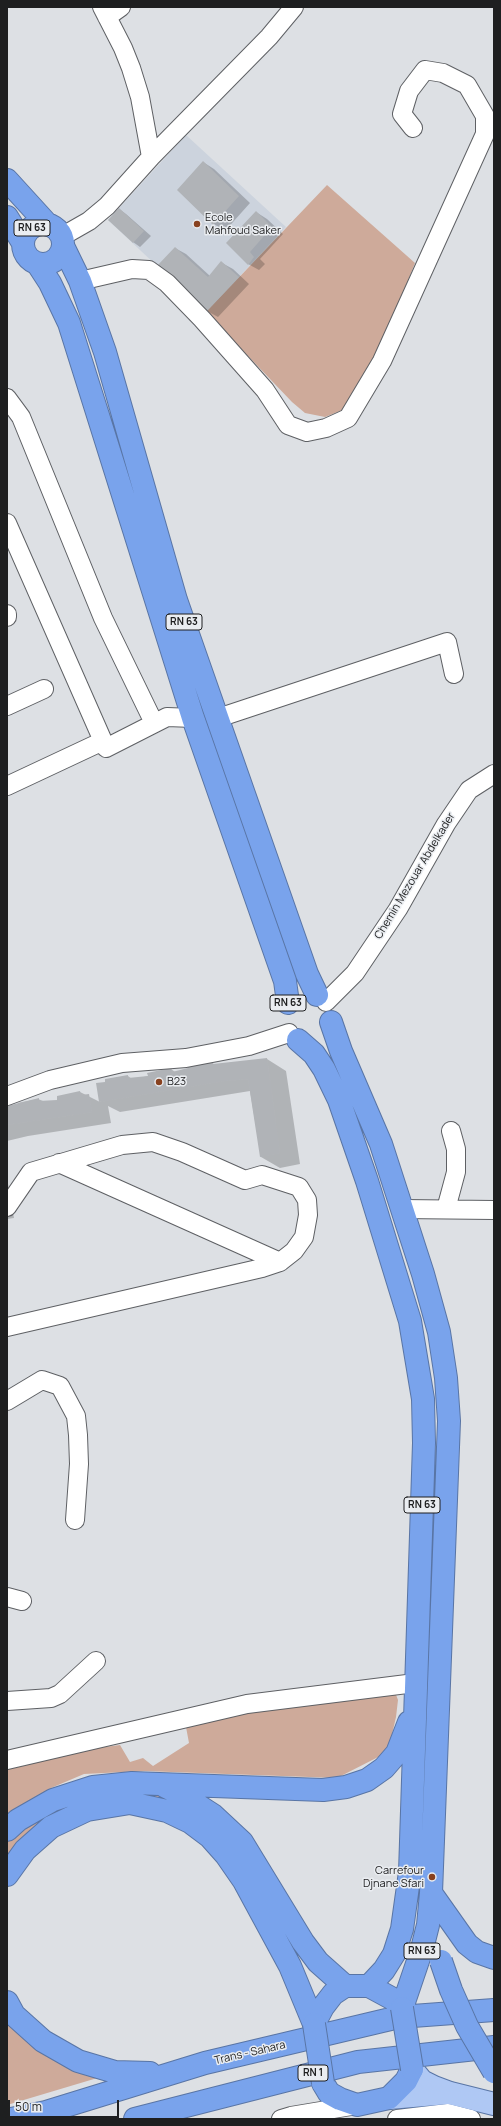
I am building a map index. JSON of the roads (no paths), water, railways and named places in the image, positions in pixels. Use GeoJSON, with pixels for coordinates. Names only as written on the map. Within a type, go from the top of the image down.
{"type":"FeatureCollection","features":[{"type":"Feature","properties":{"kind":"highway","name":"RN 63"},"geometry":{"type":"LineString","coordinates":[[7,180],[58,236],[80,281],[105,352],[176,600],[307,974],[325,1006],[341,1051],[381,1144],[423,1274],[439,1332],[446,1378],[449,1421],[431,1893],[428,1925],[422,1949],[402,2008],[412,2069]]}},
{"type":"Feature","properties":{"kind":"highway","name":"RN 63"},"geometry":{"type":"LineString","coordinates":[[7,217],[23,243]]}},
{"type":"Feature","properties":{"kind":"highway","name":"RN 63"},"geometry":{"type":"LineString","coordinates":[[58,236],[40,224],[32,228],[26,234],[23,243],[24,252],[29,259],[37,263],[53,289],[69,323],[193,718],[285,981],[288,1003]]}},
{"type":"Feature","properties":{"kind":"highway"},"geometry":{"type":"LineString","coordinates":[[37,263],[46,264],[54,261],[58,236]]}},
{"type":"Feature","properties":{"kind":"highway","name":"RN 63"},"geometry":{"type":"LineString","coordinates":[[325,1006],[307,993],[296,996],[288,1003],[284,1013],[284,1024],[293,1036],[314,1054],[324,1069],[339,1100],[367,1181],[410,1321],[423,1399],[424,1443],[410,1864],[407,1904],[402,1930],[394,1954],[384,1970],[369,1986]]}},
{"type":"Feature","properties":{"kind":"highway"},"geometry":{"type":"LineString","coordinates":[[293,1036],[308,1042],[319,1039],[327,1032],[325,1006]]}},
{"type":"Feature","properties":{"kind":"highway"},"geometry":{"type":"LineString","coordinates":[[7,1830],[18,1820],[53,1800],[93,1788],[132,1783],[323,1790],[346,1787],[367,1780],[384,1768],[397,1753],[404,1738],[415,1693]]}},
{"type":"Feature","properties":{"kind":"highway"},"geometry":{"type":"LineString","coordinates":[[160,1784],[182,1795],[213,1815],[242,1842],[303,1942],[318,1962],[345,1986]]}},
{"type":"Feature","properties":{"kind":"highway"},"geometry":{"type":"LineString","coordinates":[[7,1875],[25,1850],[51,1827],[87,1810],[130,1803],[167,1811],[190,1822],[210,1836],[226,1855],[244,1881],[290,1966],[314,2024],[323,2083],[329,2093],[357,2105],[389,2098],[406,2081],[412,2069]]}},
{"type":"Feature","properties":{"kind":"highway"},"geometry":{"type":"LineString","coordinates":[[431,1893],[467,1944],[477,1952],[494,1958]]}},
{"type":"Feature","properties":{"kind":"highway"},"geometry":{"type":"LineString","coordinates":[[431,1893],[441,1961],[451,1990],[467,2026],[494,2072]]}},
{"type":"Feature","properties":{"kind":"highway"},"geometry":{"type":"LineString","coordinates":[[314,2024],[322,2007],[333,1994],[345,1986],[369,1986],[393,1999],[402,2008]]}},
{"type":"Feature","properties":{"kind":"highway"},"geometry":{"type":"LineString","coordinates":[[7,2002],[14,2015],[44,2041],[78,2061],[116,2072],[170,2073]]}},
{"type":"Feature","properties":{"kind":"highway","name":"Trans - Sahara"},"geometry":{"type":"LineString","coordinates":[[11,2119],[46,2112],[170,2073],[399,2017],[494,2010]]}},
{"type":"Feature","properties":{"kind":"highway","name":"RN 1"},"geometry":{"type":"LineString","coordinates":[[135,2119],[358,2062],[494,2047]]}},
{"type":"Feature","properties":{"kind":"main road"},"geometry":{"type":"LineString","coordinates":[[412,2069],[422,2081],[450,2093],[494,2104]]}},
{"type":"Feature","properties":{"kind":"main road"},"geometry":{"type":"LineString","coordinates":[[389,2098],[450,2093]]}},
{"type":"Feature","properties":{"kind":"street"},"geometry":{"type":"LineString","coordinates":[[58,236],[89,221],[107,206],[151,158],[269,37],[294,7]]}},
{"type":"Feature","properties":{"kind":"street"},"geometry":{"type":"LineString","coordinates":[[110,10],[140,97],[151,158]]}},
{"type":"Feature","properties":{"kind":"street"},"geometry":{"type":"LineString","coordinates":[[80,281],[132,269],[149,270],[168,283],[202,319],[265,390],[288,425],[307,432],[326,428],[348,418],[382,362],[490,129],[485,116],[466,85],[443,73],[425,70],[409,91],[402,114],[412,128]]}},
{"type":"Feature","properties":{"kind":"street"},"geometry":{"type":"LineString","coordinates":[[7,398],[21,417],[103,618],[154,723]]}},
{"type":"Feature","properties":{"kind":"street"},"geometry":{"type":"LineString","coordinates":[[7,523],[106,748],[167,717],[193,718]]}},
{"type":"Feature","properties":{"kind":"street"},"geometry":{"type":"LineString","coordinates":[[218,718],[447,642],[454,674]]}},
{"type":"Feature","properties":{"kind":"street"},"geometry":{"type":"LineString","coordinates":[[7,706],[44,689]]}},
{"type":"Feature","properties":{"kind":"street"},"geometry":{"type":"LineString","coordinates":[[7,786],[103,741]]}},
{"type":"Feature","properties":{"kind":"street","name":"Chemin Mezouar Abdelkader"},"geometry":{"type":"LineString","coordinates":[[325,1006],[359,966],[398,909],[446,824],[469,790],[494,774]]}},
{"type":"Feature","properties":{"kind":"street"},"geometry":{"type":"LineString","coordinates":[[7,1096],[50,1080],[122,1063],[186,1058],[293,1036]]}},
{"type":"Feature","properties":{"kind":"street"},"geometry":{"type":"LineString","coordinates":[[446,1209],[456,1172],[456,1149],[451,1131]]}},
{"type":"Feature","properties":{"kind":"street"},"geometry":{"type":"LineString","coordinates":[[7,1207],[31,1172],[122,1145],[153,1142],[182,1152],[245,1180],[262,1175],[299,1187],[307,1200],[308,1215],[304,1237],[294,1251],[280,1262],[262,1268],[7,1328]]}},
{"type":"Feature","properties":{"kind":"street"},"geometry":{"type":"LineString","coordinates":[[58,1163],[280,1262]]}},
{"type":"Feature","properties":{"kind":"street"},"geometry":{"type":"LineString","coordinates":[[402,1209],[494,1210]]}},
{"type":"Feature","properties":{"kind":"street"},"geometry":{"type":"LineString","coordinates":[[7,1401],[42,1380],[60,1386],[76,1416],[78,1435],[79,1464],[74,1520]]}},
{"type":"Feature","properties":{"kind":"street"},"geometry":{"type":"LineString","coordinates":[[7,1701],[51,1698],[60,1694],[96,1661]]}},
{"type":"Feature","properties":{"kind":"street"},"geometry":{"type":"LineString","coordinates":[[7,1760],[247,1704],[415,1693]]}},
{"type":"Feature","properties":{"kind":"street"},"geometry":{"type":"LineString","coordinates":[[286,2117],[315,2099],[323,2083]]}},
{"type":"Feature","properties":{"kind":"street"},"geometry":{"type":"LineString","coordinates":[[286,2117],[357,2105]]}},
{"type":"Feature","properties":{"kind":"street"},"geometry":{"type":"LineString","coordinates":[[397,2119],[448,2113],[470,2119]]}},
{"type":"Feature","properties":{"kind":"place","name":"Ecole Mahfoud Saker"},"geometry":{"type":"Point","coordinates":[197,224]}},
{"type":"Feature","properties":{"kind":"place","name":"B23"},"geometry":{"type":"Point","coordinates":[159,1082]}},
{"type":"Feature","properties":{"kind":"place","name":"Carrefour Djnane Sfari"},"geometry":{"type":"Point","coordinates":[432,1877]}}]}
